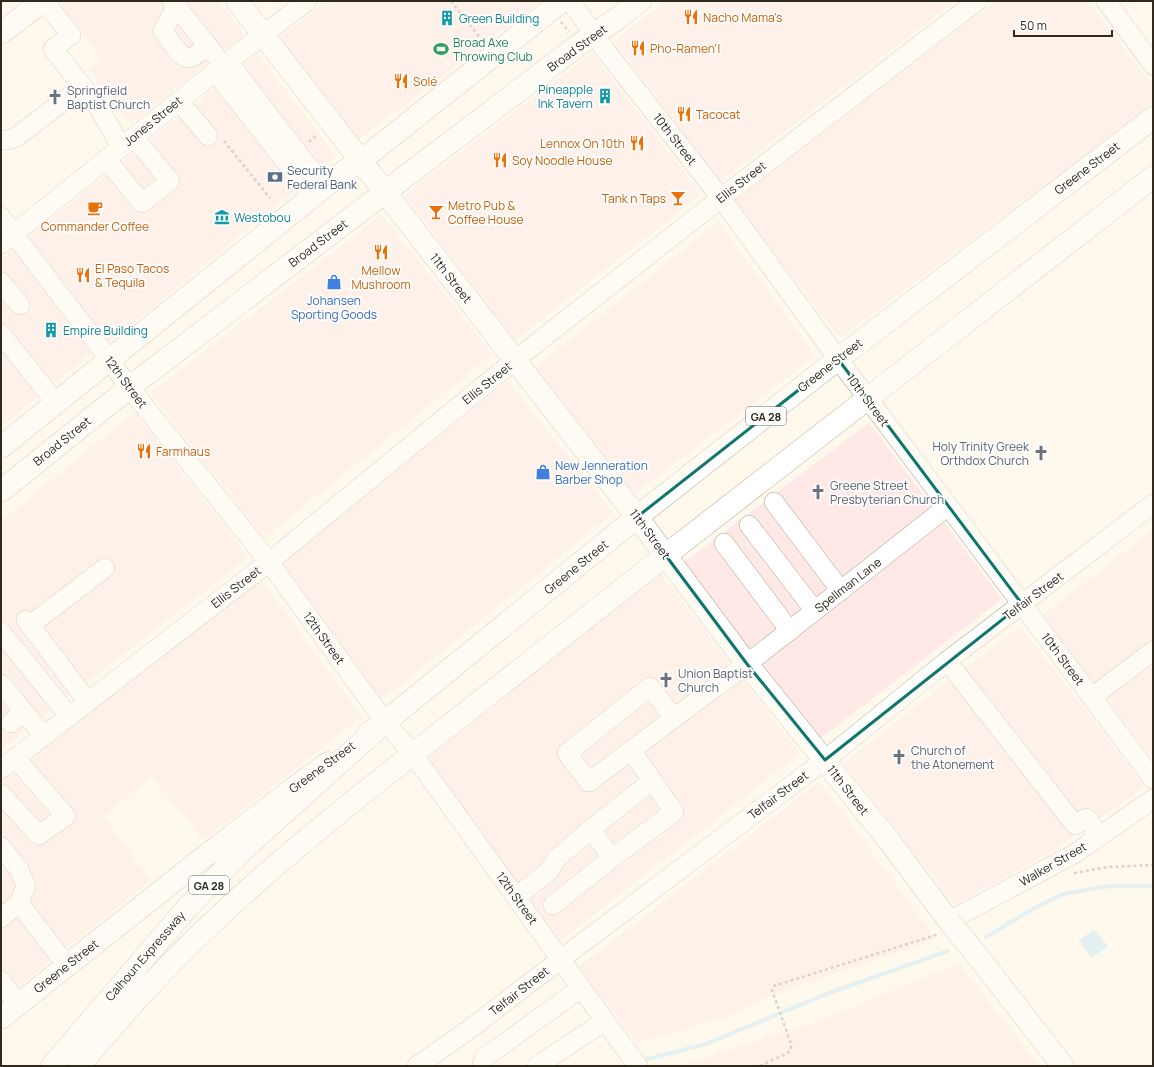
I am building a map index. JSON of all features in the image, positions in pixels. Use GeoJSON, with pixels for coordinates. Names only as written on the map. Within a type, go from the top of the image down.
{"type":"FeatureCollection","features":[{"type":"Feature","properties":{"kind":"main road"},"geometry":{"type":"LineString","coordinates":[[1,33],[44,1]]}},
{"type":"Feature","properties":{"kind":"main road","name":"11th Street"},"geometry":{"type":"LineString","coordinates":[[237,1],[637,517],[747,664],[890,842],[947,926],[976,954],[1063,1066]]}},
{"type":"Feature","properties":{"kind":"main road","name":"Broad Street"},"geometry":{"type":"LineString","coordinates":[[1,491],[129,387],[384,192],[580,44],[640,1]]}},
{"type":"Feature","properties":{"kind":"main road"},"geometry":{"type":"LineString","coordinates":[[1,447],[360,160],[561,11]]}},
{"type":"Feature","properties":{"kind":"main road","name":"Greene Street"},"geometry":{"type":"LineString","coordinates":[[1,1018],[298,785],[385,722],[637,517],[838,359],[1153,118]]}},
{"type":"Feature","properties":{"kind":"main road","name":"GA 28"},"geometry":{"type":"LineString","coordinates":[[413,754],[867,398],[1153,177]]}},
{"type":"Feature","properties":{"kind":"main road","name":"Calhoun Expressway"},"geometry":{"type":"LineString","coordinates":[[52,1066],[187,908],[244,849],[385,722]]}},
{"type":"Feature","properties":{"kind":"main road","name":"Calhoun Expressway"},"geometry":{"type":"LineString","coordinates":[[80,1066],[136,1001],[183,950],[265,874],[365,791],[413,754]]}},
{"type":"Feature","properties":{"kind":"street"},"geometry":{"type":"LineString","coordinates":[[44,1],[71,35],[53,49],[128,142],[170,181],[142,203],[106,159]]}},
{"type":"Feature","properties":{"kind":"street","name":"Jones Street"},"geometry":{"type":"LineString","coordinates":[[7,239],[262,35],[307,1]]}},
{"type":"Feature","properties":{"kind":"street","name":"10th Street"},"geometry":{"type":"LineString","coordinates":[[570,1],[594,35],[721,198],[838,359],[1153,779]]}},
{"type":"Feature","properties":{"kind":"street","name":"Ellis Street"},"geometry":{"type":"LineString","coordinates":[[8,764],[269,562],[514,360],[977,1]]}},
{"type":"Feature","properties":{"kind":"street"},"geometry":{"type":"LineString","coordinates":[[1106,1],[1153,64]]}},
{"type":"Feature","properties":{"kind":"street"},"geometry":{"type":"LineString","coordinates":[[207,45],[194,56],[188,58],[180,54],[163,32],[174,4],[207,45],[222,67],[319,192]]}},
{"type":"Feature","properties":{"kind":"street"},"geometry":{"type":"LineString","coordinates":[[1,141],[15,138],[83,86]]}},
{"type":"Feature","properties":{"kind":"street"},"geometry":{"type":"LineString","coordinates":[[179,101],[216,139]]}},
{"type":"Feature","properties":{"kind":"street","name":"12th Street"},"geometry":{"type":"LineString","coordinates":[[1,217],[7,239],[109,360],[269,562],[385,722],[413,754],[638,1066]]}},
{"type":"Feature","properties":{"kind":"street"},"geometry":{"type":"LineString","coordinates":[[1,282],[20,305]]}},
{"type":"Feature","properties":{"kind":"street"},"geometry":{"type":"LineString","coordinates":[[1,334],[56,403]]}},
{"type":"Feature","properties":{"kind":"street"},"geometry":{"type":"LineString","coordinates":[[774,502],[841,591]]}},
{"type":"Feature","properties":{"kind":"street","name":"Telfair Street"},"geometry":{"type":"LineString","coordinates":[[417,1066],[471,1028],[560,959],[825,760],[947,661],[1153,504]]}},
{"type":"Feature","properties":{"kind":"street","name":"Spellman Lane"},"geometry":{"type":"LineString","coordinates":[[674,718],[650,687],[567,753],[589,782],[790,631],[948,506]]}},
{"type":"Feature","properties":{"kind":"street"},"geometry":{"type":"LineString","coordinates":[[749,525],[815,610]]}},
{"type":"Feature","properties":{"kind":"street"},"geometry":{"type":"LineString","coordinates":[[724,543],[790,631]]}},
{"type":"Feature","properties":{"kind":"street"},"geometry":{"type":"LineString","coordinates":[[88,702],[28,622],[105,568]]}},
{"type":"Feature","properties":{"kind":"street"},"geometry":{"type":"LineString","coordinates":[[1,632],[69,716]]}},
{"type":"Feature","properties":{"kind":"street"},"geometry":{"type":"LineString","coordinates":[[1092,697],[1153,651]]}},
{"type":"Feature","properties":{"kind":"street"},"geometry":{"type":"LineString","coordinates":[[947,661],[1076,825],[1087,818],[1099,836]]}},
{"type":"Feature","properties":{"kind":"street"},"geometry":{"type":"LineString","coordinates":[[44,686],[64,670]]}},
{"type":"Feature","properties":{"kind":"street"},"geometry":{"type":"LineString","coordinates":[[1,684],[17,718],[44,736]]}},
{"type":"Feature","properties":{"kind":"street"},"geometry":{"type":"LineString","coordinates":[[553,905],[612,858],[674,812],[631,750]]}},
{"type":"Feature","properties":{"kind":"street"},"geometry":{"type":"LineString","coordinates":[[1,794],[39,836],[66,816],[8,764]]}},
{"type":"Feature","properties":{"kind":"street"},"geometry":{"type":"LineString","coordinates":[[513,892],[546,860],[556,859],[591,829],[652,781]]}},
{"type":"Feature","properties":{"kind":"street","name":"Walker Street"},"geometry":{"type":"LineString","coordinates":[[947,926],[1074,854],[1153,799]]}},
{"type":"Feature","properties":{"kind":"street"},"geometry":{"type":"LineString","coordinates":[[591,829],[612,858]]}},
{"type":"Feature","properties":{"kind":"street"},"geometry":{"type":"LineString","coordinates":[[1,847],[19,869],[26,886],[19,903],[1,918]]}},
{"type":"Feature","properties":{"kind":"street"},"geometry":{"type":"LineString","coordinates":[[19,903],[67,966]]}},
{"type":"Feature","properties":{"kind":"street"},"geometry":{"type":"LineString","coordinates":[[1,981],[18,1004]]}},
{"type":"Feature","properties":{"kind":"street"},"geometry":{"type":"LineString","coordinates":[[482,1066],[484,1058],[581,988]]}},
{"type":"Feature","properties":{"kind":"street"},"geometry":{"type":"LineString","coordinates":[[538,1066],[610,1028]]}},
{"type":"Feature","properties":{"kind":"path"},"geometry":{"type":"LineString","coordinates":[[451,1],[480,38]]}},
{"type":"Feature","properties":{"kind":"path"},"geometry":{"type":"LineString","coordinates":[[561,11],[569,32]]}},
{"type":"Feature","properties":{"kind":"path"},"geometry":{"type":"LineString","coordinates":[[309,142],[317,135]]}},
{"type":"Feature","properties":{"kind":"path"},"geometry":{"type":"LineString","coordinates":[[216,139],[270,198]]}},
{"type":"Feature","properties":{"kind":"path"},"geometry":{"type":"LineString","coordinates":[[1073,873],[1108,867],[1153,865]]}},
{"type":"Feature","properties":{"kind":"path"},"geometry":{"type":"LineString","coordinates":[[760,1066],[788,1053],[791,1049],[791,1044],[772,990],[774,986],[947,926]]}},
{"type":"Feature","properties":{"kind":"highlighted area"},"geometry":{"type":"Polygon","coordinates":[[[838,359],[1022,604],[825,760],[747,664],[637,517],[838,359]]]}},
{"type":"Feature","properties":{"kind":"shaded area"},"geometry":{"type":"Polygon","coordinates":[[[66,1],[219,1],[245,35],[130,124],[89,70],[102,59],[61,5],[66,1]]]}},
{"type":"Feature","properties":{"kind":"shaded area"},"geometry":{"type":"Polygon","coordinates":[[[327,1],[541,1],[354,143],[277,39],[327,1]]]}},
{"type":"Feature","properties":{"kind":"shaded area"},"geometry":{"type":"Polygon","coordinates":[[[667,1],[955,1],[720,181],[614,41],[667,1]]]}},
{"type":"Feature","properties":{"kind":"shaded area"},"geometry":{"type":"Polygon","coordinates":[[[996,1],[1087,1],[1153,86],[1153,104],[840,338],[732,200],[996,1]]]}},
{"type":"Feature","properties":{"kind":"shaded area"},"geometry":{"type":"Polygon","coordinates":[[[592,53],[701,194],[514,341],[405,195],[592,53]]]}},
{"type":"Feature","properties":{"kind":"shaded area"},"geometry":{"type":"Polygon","coordinates":[[[258,54],[336,156],[109,343],[26,239],[258,54]]]}},
{"type":"Feature","properties":{"kind":"shaded area"},"geometry":{"type":"Polygon","coordinates":[[[382,215],[492,354],[264,538],[150,393],[382,215]]]}},
{"type":"Feature","properties":{"kind":"shaded area"},"geometry":{"type":"Polygon","coordinates":[[[719,222],[815,356],[634,494],[535,368],[719,222]]]}},
{"type":"Feature","properties":{"kind":"shaded area"},"geometry":{"type":"Polygon","coordinates":[[[13,250],[92,352],[1,426],[1,260],[13,250]]]}},
{"type":"Feature","properties":{"kind":"shaded area"},"geometry":{"type":"Polygon","coordinates":[[[507,381],[613,513],[380,701],[279,564],[507,381]]]}},
{"type":"Feature","properties":{"kind":"shaded area"},"geometry":{"type":"Polygon","coordinates":[[[135,412],[248,557],[1,749],[1,521],[135,412]]]}},
{"type":"Feature","properties":{"kind":"shaded area"},"geometry":{"type":"Polygon","coordinates":[[[869,423],[1002,599],[818,740],[683,563],[869,423]]]}},
{"type":"Feature","properties":{"kind":"shaded area"},"geometry":{"type":"Polygon","coordinates":[[[1153,530],[1153,759],[1042,616],[1153,530]]]}},
{"type":"Feature","properties":{"kind":"shaded area"},"geometry":{"type":"Polygon","coordinates":[[[660,573],[800,753],[561,940],[424,757],[660,573]]]}},
{"type":"Feature","properties":{"kind":"shaded area"},"geometry":{"type":"Polygon","coordinates":[[[259,577],[362,717],[203,840],[151,776],[104,817],[150,881],[1,1001],[1,783],[259,577]]]}},
{"type":"Feature","properties":{"kind":"shaded area"},"geometry":{"type":"Polygon","coordinates":[[[1020,626],[1145,787],[1054,850],[955,905],[844,763],[1020,626]]]}},
{"type":"Feature","properties":{"kind":"shaded area"},"geometry":{"type":"Polygon","coordinates":[[[819,782],[936,939],[811,981],[763,999],[726,1017],[636,1043],[579,967],[819,782]]]}},
{"type":"Feature","properties":{"kind":"shaded area"},"geometry":{"type":"Polygon","coordinates":[[[958,964],[1040,1066],[682,1066],[821,1020],[958,964]]]}},
{"type":"Feature","properties":{"kind":"water"},"geometry":{"type":"Polygon","coordinates":[[[1094,929],[1108,946],[1092,958],[1079,941],[1094,929]]]}},
{"type":"Feature","properties":{"kind":"waterway"},"geometry":{"type":"LineString","coordinates":[[986,937],[1031,910],[1063,894],[1110,886],[1153,886]]}},
{"type":"Feature","properties":{"kind":"waterway"},"geometry":{"type":"LineString","coordinates":[[640,1061],[706,1044],[829,993],[948,951]]}},
{"type":"Feature","properties":{"kind":"place","name":"Nacho Mama's"},"geometry":{"type":"Point","coordinates":[691,17]}},
{"type":"Feature","properties":{"kind":"place","name":"Green Building"},"geometry":{"type":"Point","coordinates":[447,18]}},
{"type":"Feature","properties":{"kind":"place","name":"Pho-Ramen’l"},"geometry":{"type":"Point","coordinates":[638,48]}},
{"type":"Feature","properties":{"kind":"place","name":"Broad Axe Throwing Club"},"geometry":{"type":"Point","coordinates":[441,49]}},
{"type":"Feature","properties":{"kind":"place","name":"Solé"},"geometry":{"type":"Point","coordinates":[401,81]}},
{"type":"Feature","properties":{"kind":"place","name":"Pineapple Ink Tavern"},"geometry":{"type":"Point","coordinates":[605,96]}},
{"type":"Feature","properties":{"kind":"place","name":"Springfield Baptist Church"},"geometry":{"type":"Point","coordinates":[55,97]}},
{"type":"Feature","properties":{"kind":"place","name":"Tacocat"},"geometry":{"type":"Point","coordinates":[684,114]}},
{"type":"Feature","properties":{"kind":"place","name":"Lennox On 10th"},"geometry":{"type":"Point","coordinates":[637,143]}},
{"type":"Feature","properties":{"kind":"place","name":"Soy Noodle House"},"geometry":{"type":"Point","coordinates":[500,160]}},
{"type":"Feature","properties":{"kind":"place","name":"Security Federal Bank"},"geometry":{"type":"Point","coordinates":[275,177]}},
{"type":"Feature","properties":{"kind":"place","name":"Tank n Taps"},"geometry":{"type":"Point","coordinates":[678,198]}},
{"type":"Feature","properties":{"kind":"place","name":"Commander Coffee"},"geometry":{"type":"Point","coordinates":[95,208]}},
{"type":"Feature","properties":{"kind":"place","name":"Metro Pub & Coffee House"},"geometry":{"type":"Point","coordinates":[436,212]}},
{"type":"Feature","properties":{"kind":"place","name":"Westobou"},"geometry":{"type":"Point","coordinates":[222,217]}},
{"type":"Feature","properties":{"kind":"place","name":"Mellow Mushroom"},"geometry":{"type":"Point","coordinates":[381,252]}},
{"type":"Feature","properties":{"kind":"place","name":"El Paso Tacos & Tequila"},"geometry":{"type":"Point","coordinates":[83,275]}},
{"type":"Feature","properties":{"kind":"place","name":"Johansen Sporting Goods"},"geometry":{"type":"Point","coordinates":[334,282]}},
{"type":"Feature","properties":{"kind":"place","name":"Empire Building"},"geometry":{"type":"Point","coordinates":[51,330]}},
{"type":"Feature","properties":{"kind":"place","name":"Farmhaus"},"geometry":{"type":"Point","coordinates":[144,451]}},
{"type":"Feature","properties":{"kind":"place","name":"Holy Trinity Greek Orthdox Church"},"geometry":{"type":"Point","coordinates":[1041,453]}},
{"type":"Feature","properties":{"kind":"place","name":"New Jenneration Barber Shop"},"geometry":{"type":"Point","coordinates":[543,472]}},
{"type":"Feature","properties":{"kind":"place","name":"Greene Street Presbyterian Church"},"geometry":{"type":"Point","coordinates":[818,492]}},
{"type":"Feature","properties":{"kind":"place","name":"Union Baptist Church"},"geometry":{"type":"Point","coordinates":[666,680]}},
{"type":"Feature","properties":{"kind":"place","name":"Church of the Atonement"},"geometry":{"type":"Point","coordinates":[899,757]}}]}
